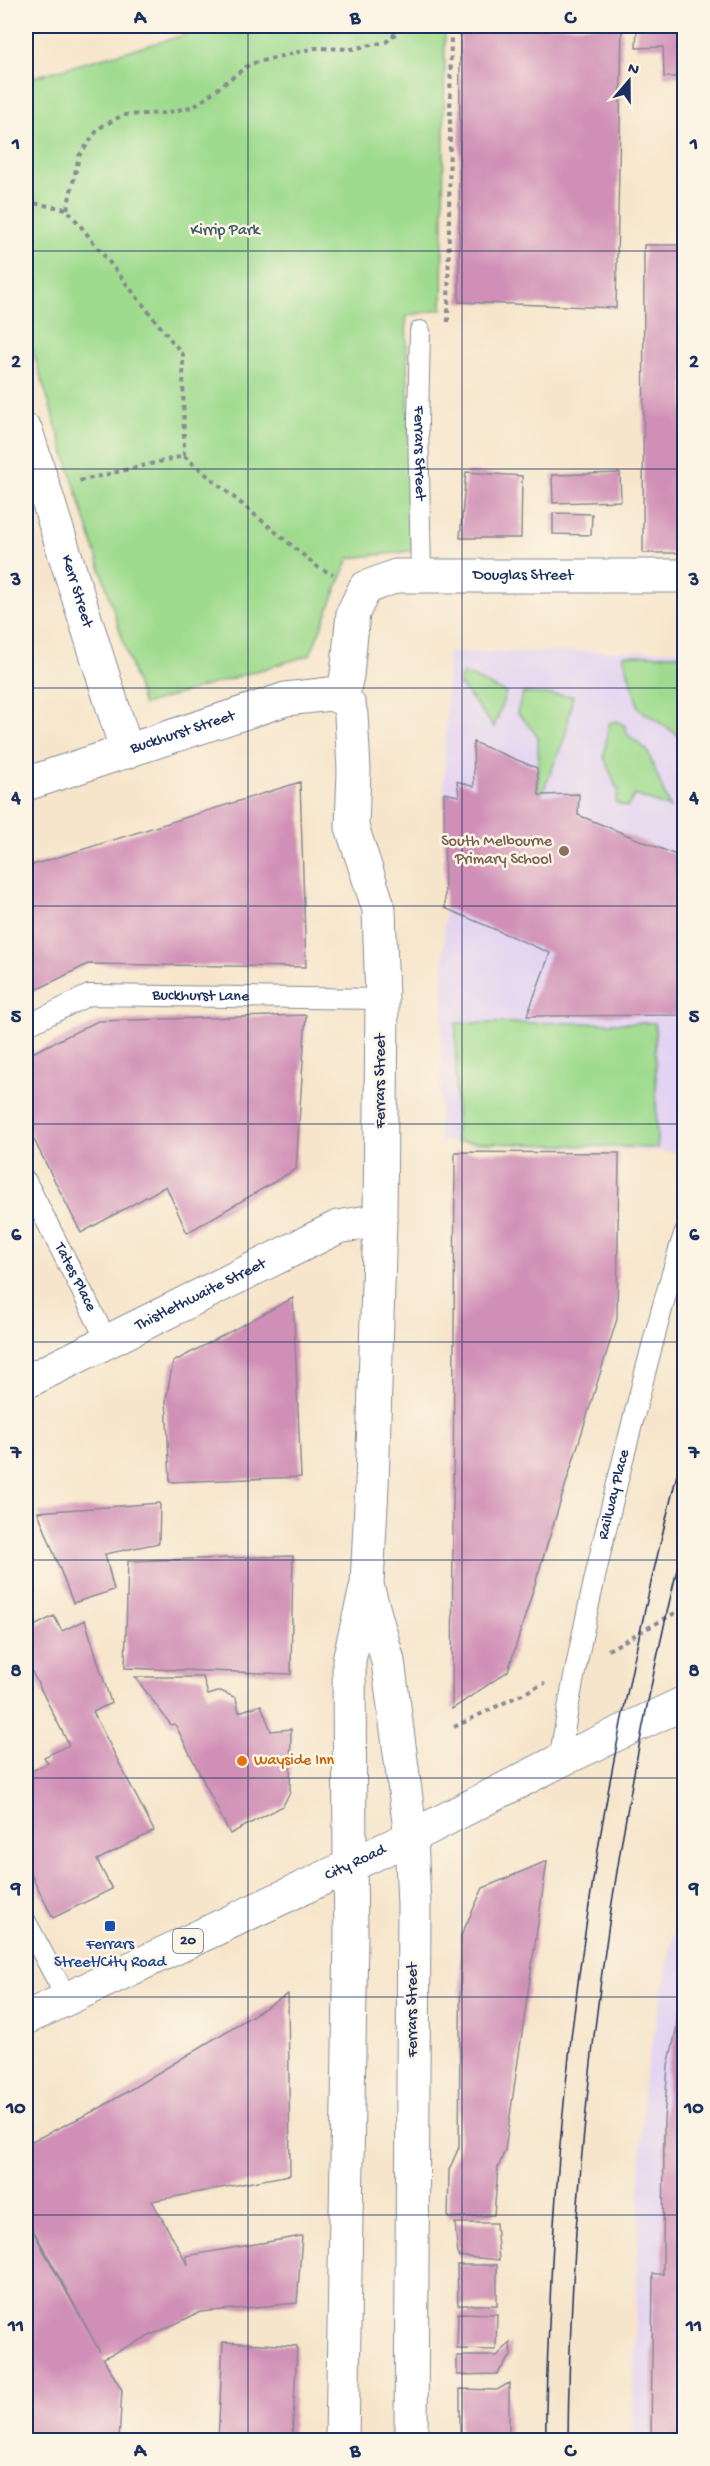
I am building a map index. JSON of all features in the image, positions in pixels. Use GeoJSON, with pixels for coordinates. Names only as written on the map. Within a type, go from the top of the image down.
{"type":"FeatureCollection","features":[{"type":"Feature","properties":{"kind":"street","name":"Kerr Street"},"geometry":{"type":"LineString","coordinates":[[26,431],[127,752]]}},
{"type":"Feature","properties":{"kind":"street","name":"Douglas Street"},"geometry":{"type":"LineString","coordinates":[[365,588],[396,576],[421,575],[684,576]]}},
{"type":"Feature","properties":{"kind":"street"},"geometry":{"type":"LineString","coordinates":[[342,698],[347,675],[353,613],[365,588]]}},
{"type":"Feature","properties":{"kind":"street","name":"Buckhurst Street"},"geometry":{"type":"LineString","coordinates":[[26,784],[286,699],[330,694],[342,698]]}},
{"type":"Feature","properties":{"kind":"street","name":"Ferrars Street"},"geometry":{"type":"LineString","coordinates":[[342,698],[349,705],[351,715],[354,770],[352,827],[379,909],[382,999],[380,1220],[367,1584],[349,1660],[351,1936],[342,2440]]}},
{"type":"Feature","properties":{"kind":"street","name":"Thistlethwaite Street"},"geometry":{"type":"LineString","coordinates":[[26,1382],[338,1227],[380,1220]]}},
{"type":"Feature","properties":{"kind":"street","name":"Ferrars Street"},"geometry":{"type":"LineString","coordinates":[[367,1584],[388,1661],[411,1837],[414,1905],[411,2440]]}},
{"type":"Feature","properties":{"kind":"street","name":"City Road"},"geometry":{"type":"LineString","coordinates":[[26,2018],[66,1997],[411,1837],[559,1761],[682,1707]]}},
{"type":"Feature","properties":{"kind":"lane","name":"Ferrars Street"},"geometry":{"type":"LineString","coordinates":[[420,332],[417,421],[421,575]]}},
{"type":"Feature","properties":{"kind":"lane","name":"Buckhurst Lane"},"geometry":{"type":"LineString","coordinates":[[26,1026],[89,994],[382,999]]}},
{"type":"Feature","properties":{"kind":"lane","name":"Tates Place"},"geometry":{"type":"LineString","coordinates":[[26,1181],[108,1343]]}},
{"type":"Feature","properties":{"kind":"lane","name":"Railway Place"},"geometry":{"type":"LineString","coordinates":[[559,1761],[574,1669],[608,1518],[684,1234]]}},
{"type":"Feature","properties":{"kind":"lane"},"geometry":{"type":"LineString","coordinates":[[26,1922],[66,1997]]}},
{"type":"Feature","properties":{"kind":"path"},"geometry":{"type":"LineString","coordinates":[[67,209],[79,156],[99,128],[123,115],[165,112],[195,106],[250,63],[314,48],[352,49],[386,42],[404,26]]}},
{"type":"Feature","properties":{"kind":"path"},"geometry":{"type":"LineString","coordinates":[[448,333],[451,26]]}},
{"type":"Feature","properties":{"kind":"path"},"geometry":{"type":"LineString","coordinates":[[26,202],[67,209],[183,355],[184,456],[319,568],[365,588]]}},
{"type":"Feature","properties":{"kind":"path"},"geometry":{"type":"LineString","coordinates":[[43,489],[184,456]]}},
{"type":"Feature","properties":{"kind":"path"},"geometry":{"type":"LineString","coordinates":[[454,1727],[574,1669],[684,1608]]}},
{"type":"Feature","properties":{"kind":"shaded area","name":"South Melbourne Primary School"},"geometry":{"type":"Polygon","coordinates":[[[684,650],[684,1128],[675,1152],[439,1141],[448,653],[684,650]]]}},
{"type":"Feature","properties":{"kind":"shaded area"},"geometry":{"type":"Polygon","coordinates":[[[684,1914],[684,2440],[632,2440],[643,2089],[675,1927],[684,1914]]]}},
{"type":"Feature","properties":{"kind":"green space","name":"Kirrip Park"},"geometry":{"type":"Polygon","coordinates":[[[217,26],[445,26],[442,309],[406,316],[412,551],[349,558],[310,655],[143,705],[26,329],[26,79],[217,26]]]}},
{"type":"Feature","properties":{"kind":"green space"},"geometry":{"type":"Polygon","coordinates":[[[623,655],[684,655],[684,739],[639,709],[623,655]]]}},
{"type":"Feature","properties":{"kind":"green space"},"geometry":{"type":"Polygon","coordinates":[[[463,673],[506,693],[494,727],[459,683],[463,673]]]}},
{"type":"Feature","properties":{"kind":"green space"},"geometry":{"type":"Polygon","coordinates":[[[523,693],[573,696],[565,737],[543,791],[539,795],[538,736],[517,712],[523,693]]]}},
{"type":"Feature","properties":{"kind":"green space"},"geometry":{"type":"Polygon","coordinates":[[[617,721],[625,726],[628,735],[647,750],[670,808],[635,795],[627,807],[615,802],[619,790],[604,757],[609,723],[617,721]]]}},
{"type":"Feature","properties":{"kind":"green space"},"geometry":{"type":"Polygon","coordinates":[[[456,1023],[655,1023],[657,1148],[456,1142],[456,1023]]]}},
{"type":"Feature","properties":{"kind":"building"},"geometry":{"type":"Polygon","coordinates":[[[460,26],[622,26],[616,308],[459,302],[460,26]]]}},
{"type":"Feature","properties":{"kind":"building"},"geometry":{"type":"Polygon","coordinates":[[[637,26],[684,26],[684,77],[664,77],[663,47],[636,48],[637,26]]]}},
{"type":"Feature","properties":{"kind":"building"},"geometry":{"type":"Polygon","coordinates":[[[644,245],[684,245],[684,553],[643,553],[644,245]]]}},
{"type":"Feature","properties":{"kind":"building"},"geometry":{"type":"Polygon","coordinates":[[[466,472],[522,476],[521,538],[460,538],[466,472]]]}},
{"type":"Feature","properties":{"kind":"building"},"geometry":{"type":"Polygon","coordinates":[[[620,473],[621,501],[553,503],[552,475],[620,473]]]}},
{"type":"Feature","properties":{"kind":"building"},"geometry":{"type":"Polygon","coordinates":[[[553,513],[592,514],[591,535],[553,534],[553,513]]]}},
{"type":"Feature","properties":{"kind":"building"},"geometry":{"type":"Polygon","coordinates":[[[473,742],[537,768],[539,795],[579,794],[578,815],[684,858],[684,1015],[527,1016],[550,953],[445,908],[444,793],[459,796],[457,781],[474,787],[473,742]]]}},
{"type":"Feature","properties":{"kind":"building"},"geometry":{"type":"Polygon","coordinates":[[[300,782],[306,967],[88,964],[26,995],[26,867],[300,782]]]}},
{"type":"Feature","properties":{"kind":"building"},"geometry":{"type":"Polygon","coordinates":[[[306,1015],[296,1169],[187,1233],[166,1186],[81,1233],[26,1124],[26,1056],[98,1021],[306,1015]]]}},
{"type":"Feature","properties":{"kind":"building"},"geometry":{"type":"Polygon","coordinates":[[[455,1152],[619,1153],[617,1319],[508,1671],[452,1709],[455,1152]]]}},
{"type":"Feature","properties":{"kind":"building"},"geometry":{"type":"Polygon","coordinates":[[[293,1298],[301,1477],[170,1482],[166,1399],[173,1362],[293,1298]]]}},
{"type":"Feature","properties":{"kind":"building"},"geometry":{"type":"Polygon","coordinates":[[[160,1503],[159,1543],[105,1554],[114,1590],[73,1603],[38,1512],[160,1503]]]}},
{"type":"Feature","properties":{"kind":"building"},"geometry":{"type":"Polygon","coordinates":[[[293,1556],[291,1674],[125,1668],[128,1561],[293,1556]]]}},
{"type":"Feature","properties":{"kind":"building"},"geometry":{"type":"Polygon","coordinates":[[[54,1616],[62,1631],[85,1620],[111,1703],[93,1712],[154,1831],[97,1860],[112,1889],[53,1918],[26,1864],[26,1774],[48,1763],[44,1757],[69,1745],[26,1660],[26,1630],[54,1616]]]}},
{"type":"Feature","properties":{"kind":"building","name":"Wayside Inn"},"geometry":{"type":"Polygon","coordinates":[[[135,1677],[203,1677],[208,1695],[221,1691],[236,1698],[239,1712],[261,1705],[271,1731],[291,1729],[290,1792],[283,1806],[230,1834],[175,1724],[171,1725],[135,1677]]]}},
{"type":"Feature","properties":{"kind":"building"},"geometry":{"type":"Polygon","coordinates":[[[547,1861],[505,2150],[498,2168],[494,2215],[448,2218],[449,2170],[459,2147],[461,1936],[483,1888],[547,1861]]]}},
{"type":"Feature","properties":{"kind":"building"},"geometry":{"type":"Polygon","coordinates":[[[288,1994],[290,2175],[152,2201],[188,2265],[186,2256],[302,2236],[297,2303],[200,2312],[103,2358],[122,2390],[119,2440],[26,2440],[26,2219],[100,2352],[26,2216],[26,2144],[100,2108],[288,1994]]]}},
{"type":"Feature","properties":{"kind":"building"},"geometry":{"type":"Polygon","coordinates":[[[684,1996],[684,2440],[651,2440],[653,2274],[663,2274],[664,2120],[668,2066],[684,1996]]]}},
{"type":"Feature","properties":{"kind":"building"},"geometry":{"type":"Polygon","coordinates":[[[455,2223],[496,2223],[499,2260],[458,2256],[455,2223]]]}},
{"type":"Feature","properties":{"kind":"building"},"geometry":{"type":"Polygon","coordinates":[[[457,2265],[497,2265],[497,2305],[458,2305],[457,2265]]]}},
{"type":"Feature","properties":{"kind":"building"},"geometry":{"type":"Polygon","coordinates":[[[458,2313],[497,2314],[496,2350],[457,2349],[458,2313]]]}},
{"type":"Feature","properties":{"kind":"building"},"geometry":{"type":"Polygon","coordinates":[[[223,2342],[297,2346],[292,2440],[218,2440],[223,2342]]]}},
{"type":"Feature","properties":{"kind":"building"},"geometry":{"type":"Polygon","coordinates":[[[510,2343],[511,2356],[497,2374],[457,2375],[457,2356],[497,2356],[510,2343]]]}},
{"type":"Feature","properties":{"kind":"building"},"geometry":{"type":"Polygon","coordinates":[[[509,2383],[509,2440],[460,2440],[460,2389],[497,2390],[509,2383]]]}},
{"type":"Feature","properties":{"kind":"tram line"},"geometry":{"type":"LineString","coordinates":[[546,2440],[547,2360],[558,2173],[567,2068],[580,1964],[615,1755],[659,1549],[684,1447]]}},
{"type":"Feature","properties":{"kind":"tram line"},"geometry":{"type":"LineString","coordinates":[[568,2440],[577,2213],[600,1987],[616,1875],[636,1762],[658,1651],[684,1540]]}},
{"type":"Feature","properties":{"kind":"place","name":"South Melbourne Primary School"},"geometry":{"type":"Point","coordinates":[564,851]}},
{"type":"Feature","properties":{"kind":"place","name":"Wayside Inn"},"geometry":{"type":"Point","coordinates":[242,1761]}},
{"type":"Feature","properties":{"kind":"place","name":"Ferrars Street/City Road"},"geometry":{"type":"Point","coordinates":[110,1926]}}]}
